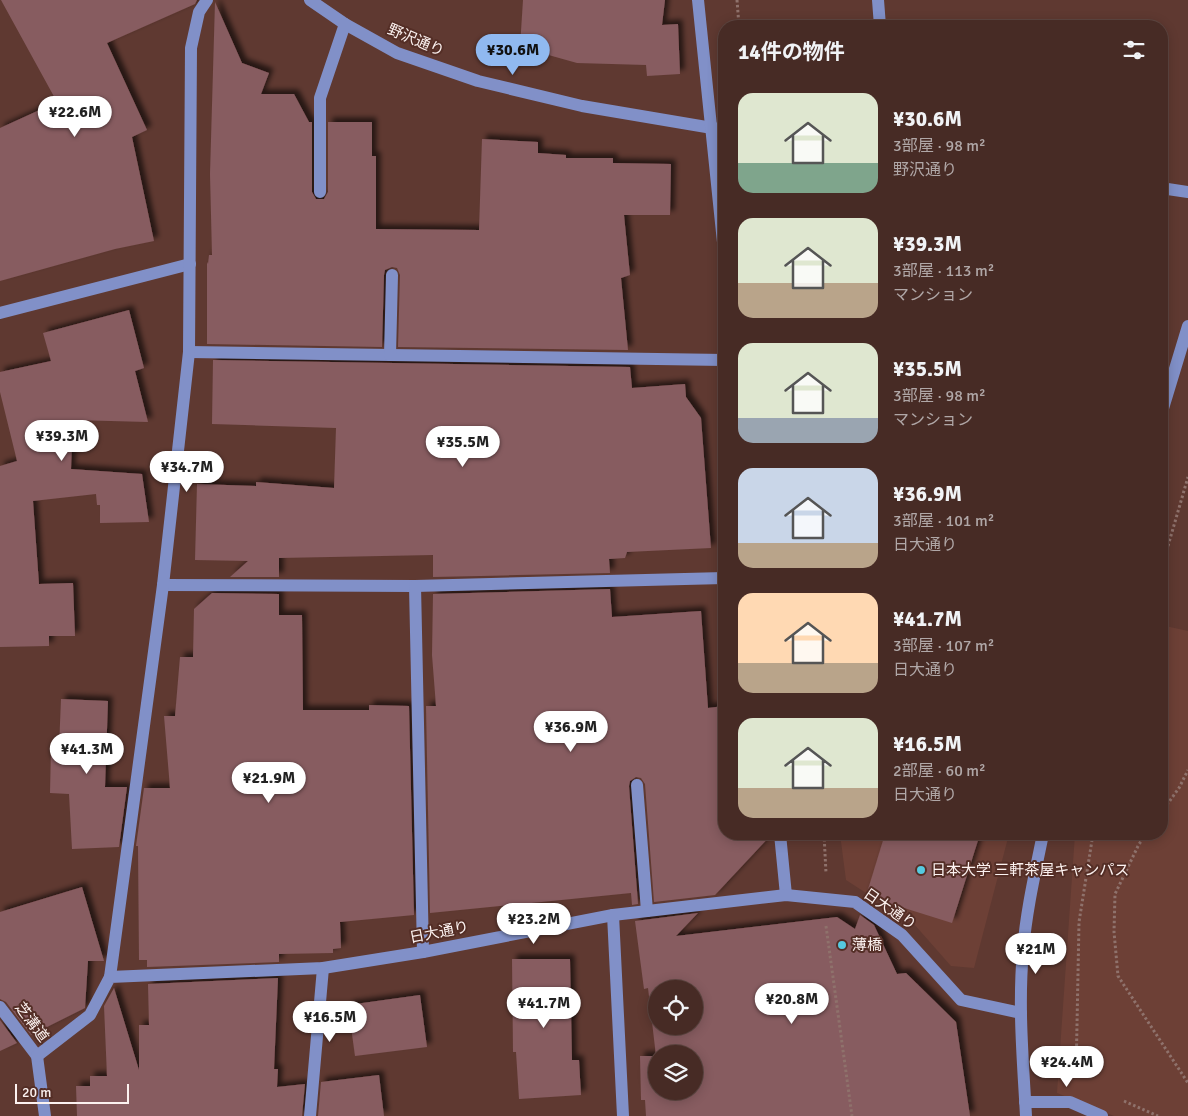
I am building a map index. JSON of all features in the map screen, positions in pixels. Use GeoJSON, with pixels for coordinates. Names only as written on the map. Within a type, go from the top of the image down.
{"type":"FeatureCollection","features":[{"type":"Feature","properties":{"kind":"street"},"geometry":{"type":"LineString","coordinates":[[45,1116],[37,1056],[90,1014],[110,977],[163,585],[189,352],[191,48],[199,12],[207,0]]}},
{"type":"Feature","properties":{"kind":"street","name":"野沢通り"},"geometry":{"type":"LineString","coordinates":[[310,0],[346,24],[397,53],[478,81],[582,106],[718,130]]}},
{"type":"Feature","properties":{"kind":"street"},"geometry":{"type":"LineString","coordinates":[[698,0],[718,199]]}},
{"type":"Feature","properties":{"kind":"street"},"geometry":{"type":"LineString","coordinates":[[878,0],[880,20]]}},
{"type":"Feature","properties":{"kind":"street"},"geometry":{"type":"LineString","coordinates":[[320,192],[320,98],[346,24]]}},
{"type":"Feature","properties":{"kind":"street"},"geometry":{"type":"LineString","coordinates":[[1168,189],[1188,192]]}},
{"type":"Feature","properties":{"kind":"street"},"geometry":{"type":"LineString","coordinates":[[0,313],[190,264]]}},
{"type":"Feature","properties":{"kind":"street"},"geometry":{"type":"LineString","coordinates":[[390,355],[392,275]]}},
{"type":"Feature","properties":{"kind":"street"},"geometry":{"type":"LineString","coordinates":[[1168,392],[1188,326]]}},
{"type":"Feature","properties":{"kind":"street"},"geometry":{"type":"LineString","coordinates":[[189,352],[718,360]]}},
{"type":"Feature","properties":{"kind":"street"},"geometry":{"type":"LineString","coordinates":[[163,585],[415,586],[718,578]]}},
{"type":"Feature","properties":{"kind":"street"},"geometry":{"type":"LineString","coordinates":[[415,586],[423,952]]}},
{"type":"Feature","properties":{"kind":"street"},"geometry":{"type":"LineString","coordinates":[[637,785],[647,911]]}},
{"type":"Feature","properties":{"kind":"street"},"geometry":{"type":"LineString","coordinates":[[781,840],[786,895]]}},
{"type":"Feature","properties":{"kind":"street"},"geometry":{"type":"LineString","coordinates":[[1026,1116],[1021,1013],[1023,951],[1031,891],[1041,840]]}},
{"type":"Feature","properties":{"kind":"street","name":"日大通り"},"geometry":{"type":"LineString","coordinates":[[110,977],[323,968],[423,952],[613,915],[786,895],[822,897],[856,902],[902,934],[961,1000],[1021,1013]]}},
{"type":"Feature","properties":{"kind":"street"},"geometry":{"type":"LineString","coordinates":[[613,915],[623,1116]]}},
{"type":"Feature","properties":{"kind":"street"},"geometry":{"type":"LineString","coordinates":[[310,1116],[323,968]]}},
{"type":"Feature","properties":{"kind":"street","name":"芝溝道"},"geometry":{"type":"LineString","coordinates":[[0,1007],[37,1056]]}},
{"type":"Feature","properties":{"kind":"street"},"geometry":{"type":"LineString","coordinates":[[1025,1102],[1070,1102],[1102,1116]]}},
{"type":"Feature","properties":{"kind":"path"},"geometry":{"type":"LineString","coordinates":[[737,0],[739,20]]}},
{"type":"Feature","properties":{"kind":"path"},"geometry":{"type":"LineString","coordinates":[[1168,546],[1188,477]]}},
{"type":"Feature","properties":{"kind":"path"},"geometry":{"type":"LineString","coordinates":[[1168,803],[1179,788],[1188,770]]}},
{"type":"Feature","properties":{"kind":"path"},"geometry":{"type":"LineString","coordinates":[[825,840],[827,867],[822,897],[852,1116]]}},
{"type":"Feature","properties":{"kind":"path"},"geometry":{"type":"LineString","coordinates":[[1076,1079],[1079,922],[1091,840]]}},
{"type":"Feature","properties":{"kind":"path"},"geometry":{"type":"LineString","coordinates":[[1142,840],[1115,894],[1114,932],[1118,976],[1188,1083]]}},
{"type":"Feature","properties":{"kind":"path"},"geometry":{"type":"LineString","coordinates":[[1121,1100],[1158,1116]]}},
{"type":"Feature","properties":{"kind":"shaded area"},"geometry":{"type":"Polygon","coordinates":[[[1168,627],[1188,631],[1188,1116],[1114,1116],[1057,1093],[1075,840],[1168,840],[1168,627]]]}},
{"type":"Feature","properties":{"kind":"shaded area"},"geometry":{"type":"Polygon","coordinates":[[[841,840],[1007,840],[974,968],[951,966],[914,924],[846,880],[841,840]]]}},
{"type":"Feature","properties":{"kind":"building"},"geometry":{"type":"Polygon","coordinates":[[[1,0],[197,0],[195,4],[107,43],[147,130],[132,137],[154,241],[115,249],[0,281],[0,128],[57,102],[1,0]]]}},
{"type":"Feature","properties":{"kind":"building"},"geometry":{"type":"Polygon","coordinates":[[[523,0],[665,0],[662,25],[678,24],[680,74],[647,76],[646,65],[577,63],[520,47],[523,0]]]}},
{"type":"Feature","properties":{"kind":"building"},"geometry":{"type":"Polygon","coordinates":[[[215,2],[242,63],[269,73],[261,94],[294,94],[309,122],[312,122],[312,192],[316,199],[324,199],[328,192],[328,122],[372,122],[372,156],[376,156],[376,229],[479,230],[482,139],[538,142],[538,153],[566,155],[566,158],[613,158],[613,163],[671,164],[670,215],[624,215],[630,275],[621,278],[628,350],[398,347],[400,275],[397,268],[392,267],[385,270],[384,275],[382,347],[207,344],[207,262],[208,264],[209,255],[212,255],[210,174],[215,2]]]}},
{"type":"Feature","properties":{"kind":"building"},"geometry":{"type":"Polygon","coordinates":[[[129,310],[144,368],[135,371],[148,422],[73,420],[71,469],[142,474],[149,522],[100,523],[100,505],[97,505],[96,494],[33,501],[39,584],[73,583],[75,636],[49,636],[49,646],[0,647],[0,466],[17,461],[0,392],[0,372],[51,361],[43,333],[129,310]]]}},
{"type":"Feature","properties":{"kind":"building"},"geometry":{"type":"Polygon","coordinates":[[[213,360],[630,367],[632,388],[685,384],[686,397],[701,418],[711,548],[627,552],[625,558],[609,559],[610,573],[433,577],[433,555],[279,558],[279,577],[230,577],[248,561],[195,560],[197,484],[256,486],[256,482],[334,488],[336,428],[212,424],[213,360]]]}},
{"type":"Feature","properties":{"kind":"building"},"geometry":{"type":"Polygon","coordinates":[[[610,589],[612,617],[701,611],[708,708],[718,707],[718,840],[766,840],[715,895],[654,902],[645,784],[641,778],[636,777],[630,781],[629,786],[638,904],[632,905],[631,893],[430,913],[426,706],[436,706],[432,655],[433,594],[610,589]]]}},
{"type":"Feature","properties":{"kind":"building"},"geometry":{"type":"Polygon","coordinates":[[[212,593],[279,594],[279,615],[302,615],[303,710],[369,710],[369,705],[409,706],[414,915],[340,922],[341,948],[333,949],[333,953],[279,954],[279,962],[147,967],[147,960],[139,960],[138,846],[136,846],[144,788],[170,788],[164,716],[175,716],[180,657],[193,657],[194,609],[212,593]]]}},
{"type":"Feature","properties":{"kind":"building"},"geometry":{"type":"Polygon","coordinates":[[[61,699],[108,701],[105,787],[127,787],[119,847],[72,849],[69,794],[50,793],[51,748],[59,748],[61,699]]]}},
{"type":"Feature","properties":{"kind":"building","name":"日本大学 三軒茶屋キャンパス"},"geometry":{"type":"Polygon","coordinates":[[[883,840],[978,840],[952,923],[866,896],[883,840]]]}},
{"type":"Feature","properties":{"kind":"building"},"geometry":{"type":"Polygon","coordinates":[[[82,887],[104,961],[88,961],[85,1008],[31,1035],[6,1002],[0,999],[0,912],[82,887]]]}},
{"type":"Feature","properties":{"kind":"building"},"geometry":{"type":"Polygon","coordinates":[[[698,913],[676,936],[837,917],[855,929],[860,915],[874,925],[897,974],[906,973],[956,1022],[970,1116],[646,1116],[645,1100],[641,1100],[640,1056],[648,1056],[648,1100],[703,1100],[703,1045],[655,1045],[654,1035],[703,1035],[703,980],[648,980],[648,988],[644,989],[635,921],[698,913]]]}},
{"type":"Feature","properties":{"kind":"building"},"geometry":{"type":"Polygon","coordinates":[[[512,959],[570,959],[572,1060],[579,1060],[581,1095],[519,1099],[516,1052],[513,1052],[512,959]]]}},
{"type":"Feature","properties":{"kind":"building"},"geometry":{"type":"Polygon","coordinates":[[[278,978],[274,1069],[278,1069],[277,1087],[305,1084],[302,1116],[77,1116],[76,1086],[90,1086],[90,1076],[107,1076],[104,1006],[114,988],[139,1070],[139,1025],[149,1025],[148,984],[278,978]]]}},
{"type":"Feature","properties":{"kind":"building"},"geometry":{"type":"Polygon","coordinates":[[[420,995],[427,1047],[355,1056],[348,1005],[420,995]]]}},
{"type":"Feature","properties":{"kind":"building"},"geometry":{"type":"Polygon","coordinates":[[[0,1020],[17,1043],[0,1051],[0,1020]]]}},
{"type":"Feature","properties":{"kind":"building"},"geometry":{"type":"Polygon","coordinates":[[[379,1075],[384,1116],[318,1116],[321,1082],[379,1075]]]}},
{"type":"Feature","properties":{"kind":"place","name":"日本大学 三軒茶屋キャンパス"},"geometry":{"type":"Point","coordinates":[921,870]}},
{"type":"Feature","properties":{"kind":"place","name":"薄橋"},"geometry":{"type":"Point","coordinates":[842,945]}}]}
